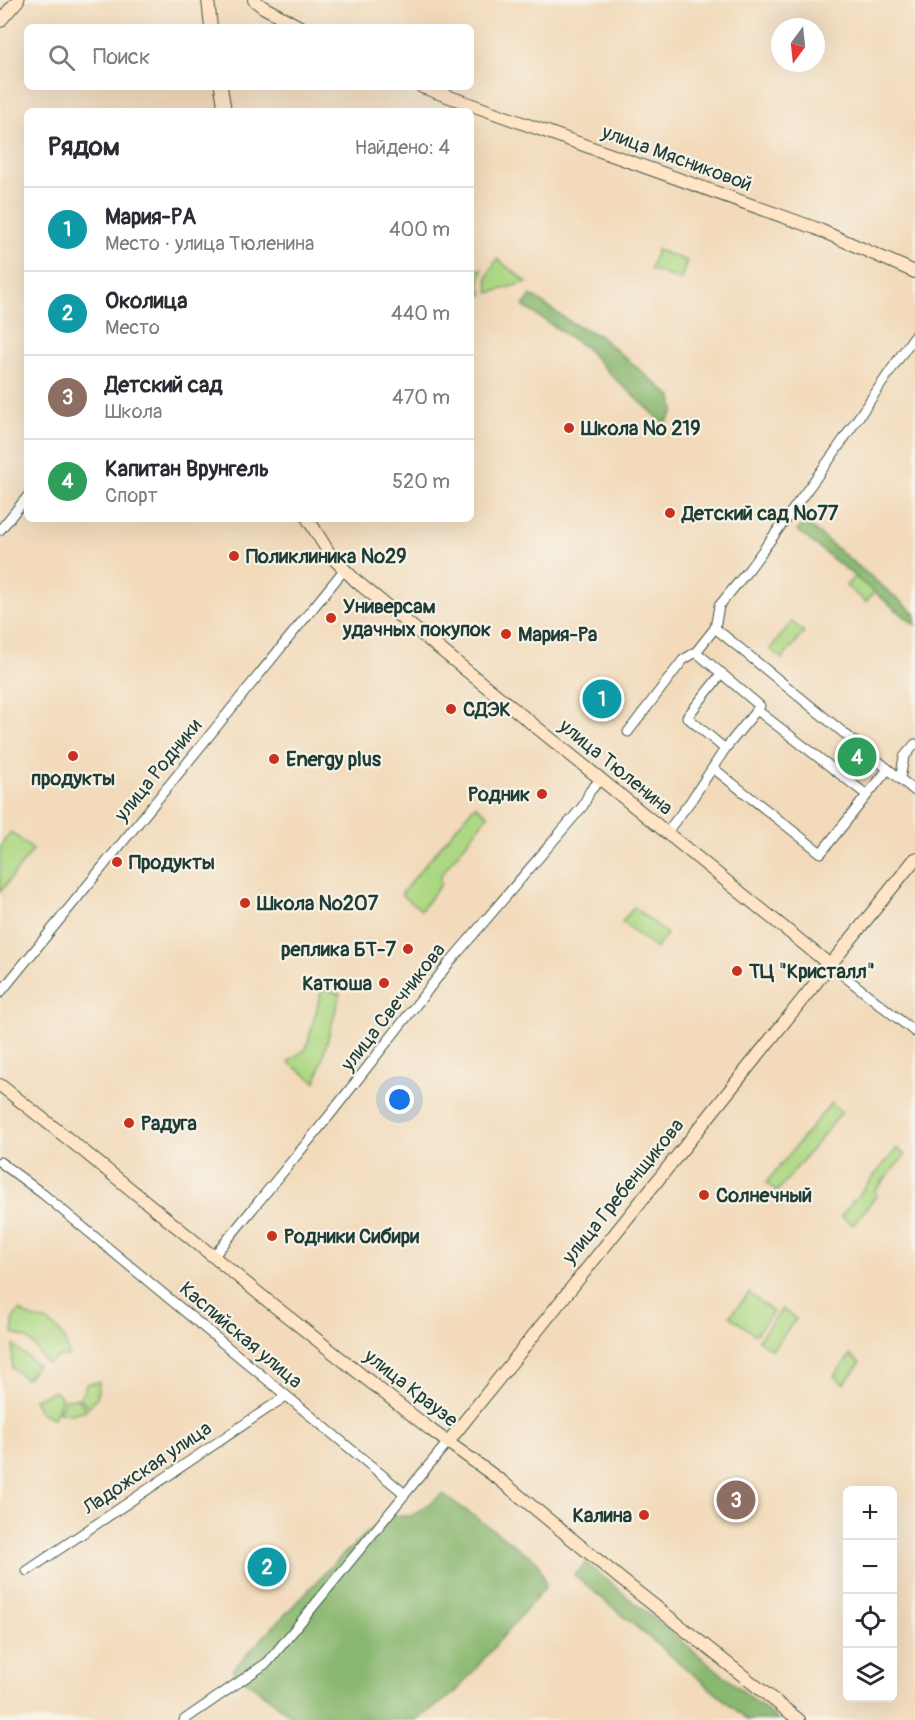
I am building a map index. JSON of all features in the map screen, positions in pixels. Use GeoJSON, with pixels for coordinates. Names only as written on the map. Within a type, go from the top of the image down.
{"type":"FeatureCollection","features":[{"type":"Feature","properties":{"kind":"street"},"geometry":{"type":"LineString","coordinates":[[0,21],[18,0]]}},
{"type":"Feature","properties":{"kind":"street"},"geometry":{"type":"LineString","coordinates":[[254,0],[294,24]]}},
{"type":"Feature","properties":{"kind":"street"},"geometry":{"type":"LineString","coordinates":[[206,3],[210,24]]}},
{"type":"Feature","properties":{"kind":"street"},"geometry":{"type":"LineString","coordinates":[[222,90],[224,108]]}},
{"type":"Feature","properties":{"kind":"street","name":"улица Мясниковой"},"geometry":{"type":"LineString","coordinates":[[430,90],[815,228],[915,272]]}},
{"type":"Feature","properties":{"kind":"street"},"geometry":{"type":"LineString","coordinates":[[628,732],[683,660],[696,652],[715,628],[719,606],[750,568],[832,456],[915,334]]}},
{"type":"Feature","properties":{"kind":"street"},"geometry":{"type":"LineString","coordinates":[[0,530],[24,501]]}},
{"type":"Feature","properties":{"kind":"street","name":"улица Тюленина"},"geometry":{"type":"LineString","coordinates":[[310,522],[331,556],[344,570],[410,627],[915,1032]]}},
{"type":"Feature","properties":{"kind":"street","name":"улица Родники"},"geometry":{"type":"LineString","coordinates":[[0,993],[344,570]]}},
{"type":"Feature","properties":{"kind":"street"},"geometry":{"type":"LineString","coordinates":[[715,628],[915,790]]}},
{"type":"Feature","properties":{"kind":"street"},"geometry":{"type":"LineString","coordinates":[[666,833],[690,802],[725,749],[760,705],[696,652]]}},
{"type":"Feature","properties":{"kind":"street"},"geometry":{"type":"LineString","coordinates":[[722,673],[687,717],[725,749]]}},
{"type":"Feature","properties":{"kind":"street"},"geometry":{"type":"LineString","coordinates":[[757,710],[867,795]]}},
{"type":"Feature","properties":{"kind":"street"},"geometry":{"type":"LineString","coordinates":[[901,774],[904,758],[915,744]]}},
{"type":"Feature","properties":{"kind":"street"},"geometry":{"type":"LineString","coordinates":[[713,768],[821,853],[888,769]]}},
{"type":"Feature","properties":{"kind":"street","name":"улица Свечникова"},"geometry":{"type":"LineString","coordinates":[[213,1257],[329,1116],[443,971],[583,806],[590,792],[600,780]]}},
{"type":"Feature","properties":{"kind":"street","name":"улица Гребенщикова"},"geometry":{"type":"LineString","coordinates":[[448,1442],[915,859]]}},
{"type":"Feature","properties":{"kind":"street","name":"улица Краузе"},"geometry":{"type":"LineString","coordinates":[[0,1085],[213,1257],[448,1442],[500,1480],[621,1580],[799,1720]]}},
{"type":"Feature","properties":{"kind":"street","name":"Каспийская улица"},"geometry":{"type":"LineString","coordinates":[[0,1162],[44,1194],[405,1494]]}},
{"type":"Feature","properties":{"kind":"street","name":"Ладожская улица"},"geometry":{"type":"LineString","coordinates":[[27,1571],[286,1396]]}},
{"type":"Feature","properties":{"kind":"street"},"geometry":{"type":"LineString","coordinates":[[184,1720],[268,1662],[448,1442]]}},
{"type":"Feature","properties":{"kind":"green space"},"geometry":{"type":"Polygon","coordinates":[[[657,250],[687,261],[680,280],[650,269],[657,250]]]}},
{"type":"Feature","properties":{"kind":"green space"},"geometry":{"type":"Polygon","coordinates":[[[497,259],[527,282],[489,293],[487,277],[497,259]]]}},
{"type":"Feature","properties":{"kind":"green space"},"geometry":{"type":"Polygon","coordinates":[[[482,269],[480,284],[483,295],[474,296],[474,270],[482,269]]]}},
{"type":"Feature","properties":{"kind":"green space"},"geometry":{"type":"Polygon","coordinates":[[[531,295],[572,323],[598,335],[672,397],[674,411],[665,424],[611,375],[585,347],[523,306],[531,295]]]}},
{"type":"Feature","properties":{"kind":"green space"},"geometry":{"type":"Polygon","coordinates":[[[806,523],[915,613],[915,625],[797,530],[806,523]]]}},
{"type":"Feature","properties":{"kind":"green space"},"geometry":{"type":"Polygon","coordinates":[[[855,576],[874,592],[866,602],[846,586],[855,576]]]}},
{"type":"Feature","properties":{"kind":"green space"},"geometry":{"type":"Polygon","coordinates":[[[792,622],[804,632],[782,659],[770,649],[792,622]]]}},
{"type":"Feature","properties":{"kind":"green space"},"geometry":{"type":"Polygon","coordinates":[[[475,805],[488,815],[440,876],[441,884],[421,910],[401,894],[475,805]]]}},
{"type":"Feature","properties":{"kind":"green space"},"geometry":{"type":"Polygon","coordinates":[[[11,832],[33,850],[0,892],[0,846],[11,832]]]}},
{"type":"Feature","properties":{"kind":"green space"},"geometry":{"type":"Polygon","coordinates":[[[634,907],[667,934],[656,949],[622,922],[634,907]]]}},
{"type":"Feature","properties":{"kind":"green space"},"geometry":{"type":"Polygon","coordinates":[[[322,989],[340,994],[316,1082],[288,1062],[306,1049],[322,989]]]}},
{"type":"Feature","properties":{"kind":"green space"},"geometry":{"type":"Polygon","coordinates":[[[831,1103],[842,1112],[777,1192],[766,1183],[831,1103]]]}},
{"type":"Feature","properties":{"kind":"green space"},"geometry":{"type":"Polygon","coordinates":[[[897,1148],[905,1155],[874,1192],[877,1195],[853,1225],[841,1216],[897,1148]]]}},
{"type":"Feature","properties":{"kind":"green space"},"geometry":{"type":"Polygon","coordinates":[[[749,1293],[773,1312],[755,1335],[730,1316],[749,1293]]]}},
{"type":"Feature","properties":{"kind":"green space"},"geometry":{"type":"Polygon","coordinates":[[[782,1309],[796,1319],[772,1350],[758,1340],[782,1309]]]}},
{"type":"Feature","properties":{"kind":"green space"},"geometry":{"type":"Polygon","coordinates":[[[20,1310],[30,1317],[53,1325],[64,1339],[69,1356],[57,1357],[48,1364],[32,1343],[13,1334],[13,1318],[20,1310]]]}},
{"type":"Feature","properties":{"kind":"green space"},"geometry":{"type":"Polygon","coordinates":[[[13,1345],[37,1365],[26,1379],[12,1368],[13,1345]]]}},
{"type":"Feature","properties":{"kind":"green space"},"geometry":{"type":"Polygon","coordinates":[[[850,1355],[860,1363],[844,1384],[834,1376],[850,1355]]]}},
{"type":"Feature","properties":{"kind":"green space"},"geometry":{"type":"Polygon","coordinates":[[[99,1382],[97,1397],[88,1408],[80,1397],[86,1384],[99,1382]]]}},
{"type":"Feature","properties":{"kind":"green space"},"geometry":{"type":"Polygon","coordinates":[[[55,1391],[62,1398],[54,1419],[40,1412],[34,1399],[55,1391]]]}},
{"type":"Feature","properties":{"kind":"green space"},"geometry":{"type":"Polygon","coordinates":[[[78,1398],[86,1410],[71,1414],[59,1412],[65,1399],[78,1398]]]}},
{"type":"Feature","properties":{"kind":"green space"},"geometry":{"type":"Polygon","coordinates":[[[443,1494],[538,1562],[546,1586],[455,1693],[417,1720],[297,1720],[232,1670],[334,1563],[387,1515],[411,1516],[443,1494]]]}},
{"type":"Feature","properties":{"kind":"green space"},"geometry":{"type":"Polygon","coordinates":[[[586,1563],[778,1720],[748,1720],[574,1575],[586,1563]]]}},
{"type":"Feature","properties":{"kind":"place","name":"Школа № 219"},"geometry":{"type":"Point","coordinates":[569,428]}},
{"type":"Feature","properties":{"kind":"place","name":"Детский сад №77"},"geometry":{"type":"Point","coordinates":[670,513]}},
{"type":"Feature","properties":{"kind":"place","name":"Поликлиника №29"},"geometry":{"type":"Point","coordinates":[234,556]}},
{"type":"Feature","properties":{"kind":"place","name":"Универсам удачных покупок"},"geometry":{"type":"Point","coordinates":[331,618]}},
{"type":"Feature","properties":{"kind":"place","name":"Мария-Ра"},"geometry":{"type":"Point","coordinates":[506,634]}},
{"type":"Feature","properties":{"kind":"place","name":"Мария-РА"},"geometry":{"type":"Point","coordinates":[602,699]}},
{"type":"Feature","properties":{"kind":"place","name":"СДЭК"},"geometry":{"type":"Point","coordinates":[451,709]}},
{"type":"Feature","properties":{"kind":"place","name":"продукты"},"geometry":{"type":"Point","coordinates":[73,756]}},
{"type":"Feature","properties":{"kind":"place","name":"Капитан Врунгель"},"geometry":{"type":"Point","coordinates":[857,757]}},
{"type":"Feature","properties":{"kind":"place","name":"Energy plus"},"geometry":{"type":"Point","coordinates":[274,759]}},
{"type":"Feature","properties":{"kind":"place","name":"Родник"},"geometry":{"type":"Point","coordinates":[542,794]}},
{"type":"Feature","properties":{"kind":"place","name":"Продукты"},"geometry":{"type":"Point","coordinates":[117,862]}},
{"type":"Feature","properties":{"kind":"place","name":"Школа №207"},"geometry":{"type":"Point","coordinates":[245,903]}},
{"type":"Feature","properties":{"kind":"place","name":"реплика БТ-7"},"geometry":{"type":"Point","coordinates":[408,949]}},
{"type":"Feature","properties":{"kind":"place","name":"ТЦ \"Кристалл\""},"geometry":{"type":"Point","coordinates":[737,971]}},
{"type":"Feature","properties":{"kind":"place","name":"Катюша"},"geometry":{"type":"Point","coordinates":[384,983]}},
{"type":"Feature","properties":{"kind":"place","name":"Радуга"},"geometry":{"type":"Point","coordinates":[129,1123]}},
{"type":"Feature","properties":{"kind":"place","name":"Солнечный"},"geometry":{"type":"Point","coordinates":[704,1195]}},
{"type":"Feature","properties":{"kind":"place","name":"Родники Сибири"},"geometry":{"type":"Point","coordinates":[272,1236]}},
{"type":"Feature","properties":{"kind":"place","name":"Детский сад"},"geometry":{"type":"Point","coordinates":[736,1500]}},
{"type":"Feature","properties":{"kind":"place","name":"Калина"},"geometry":{"type":"Point","coordinates":[644,1515]}},
{"type":"Feature","properties":{"kind":"place","name":"Околица"},"geometry":{"type":"Point","coordinates":[267,1567]}}]}
